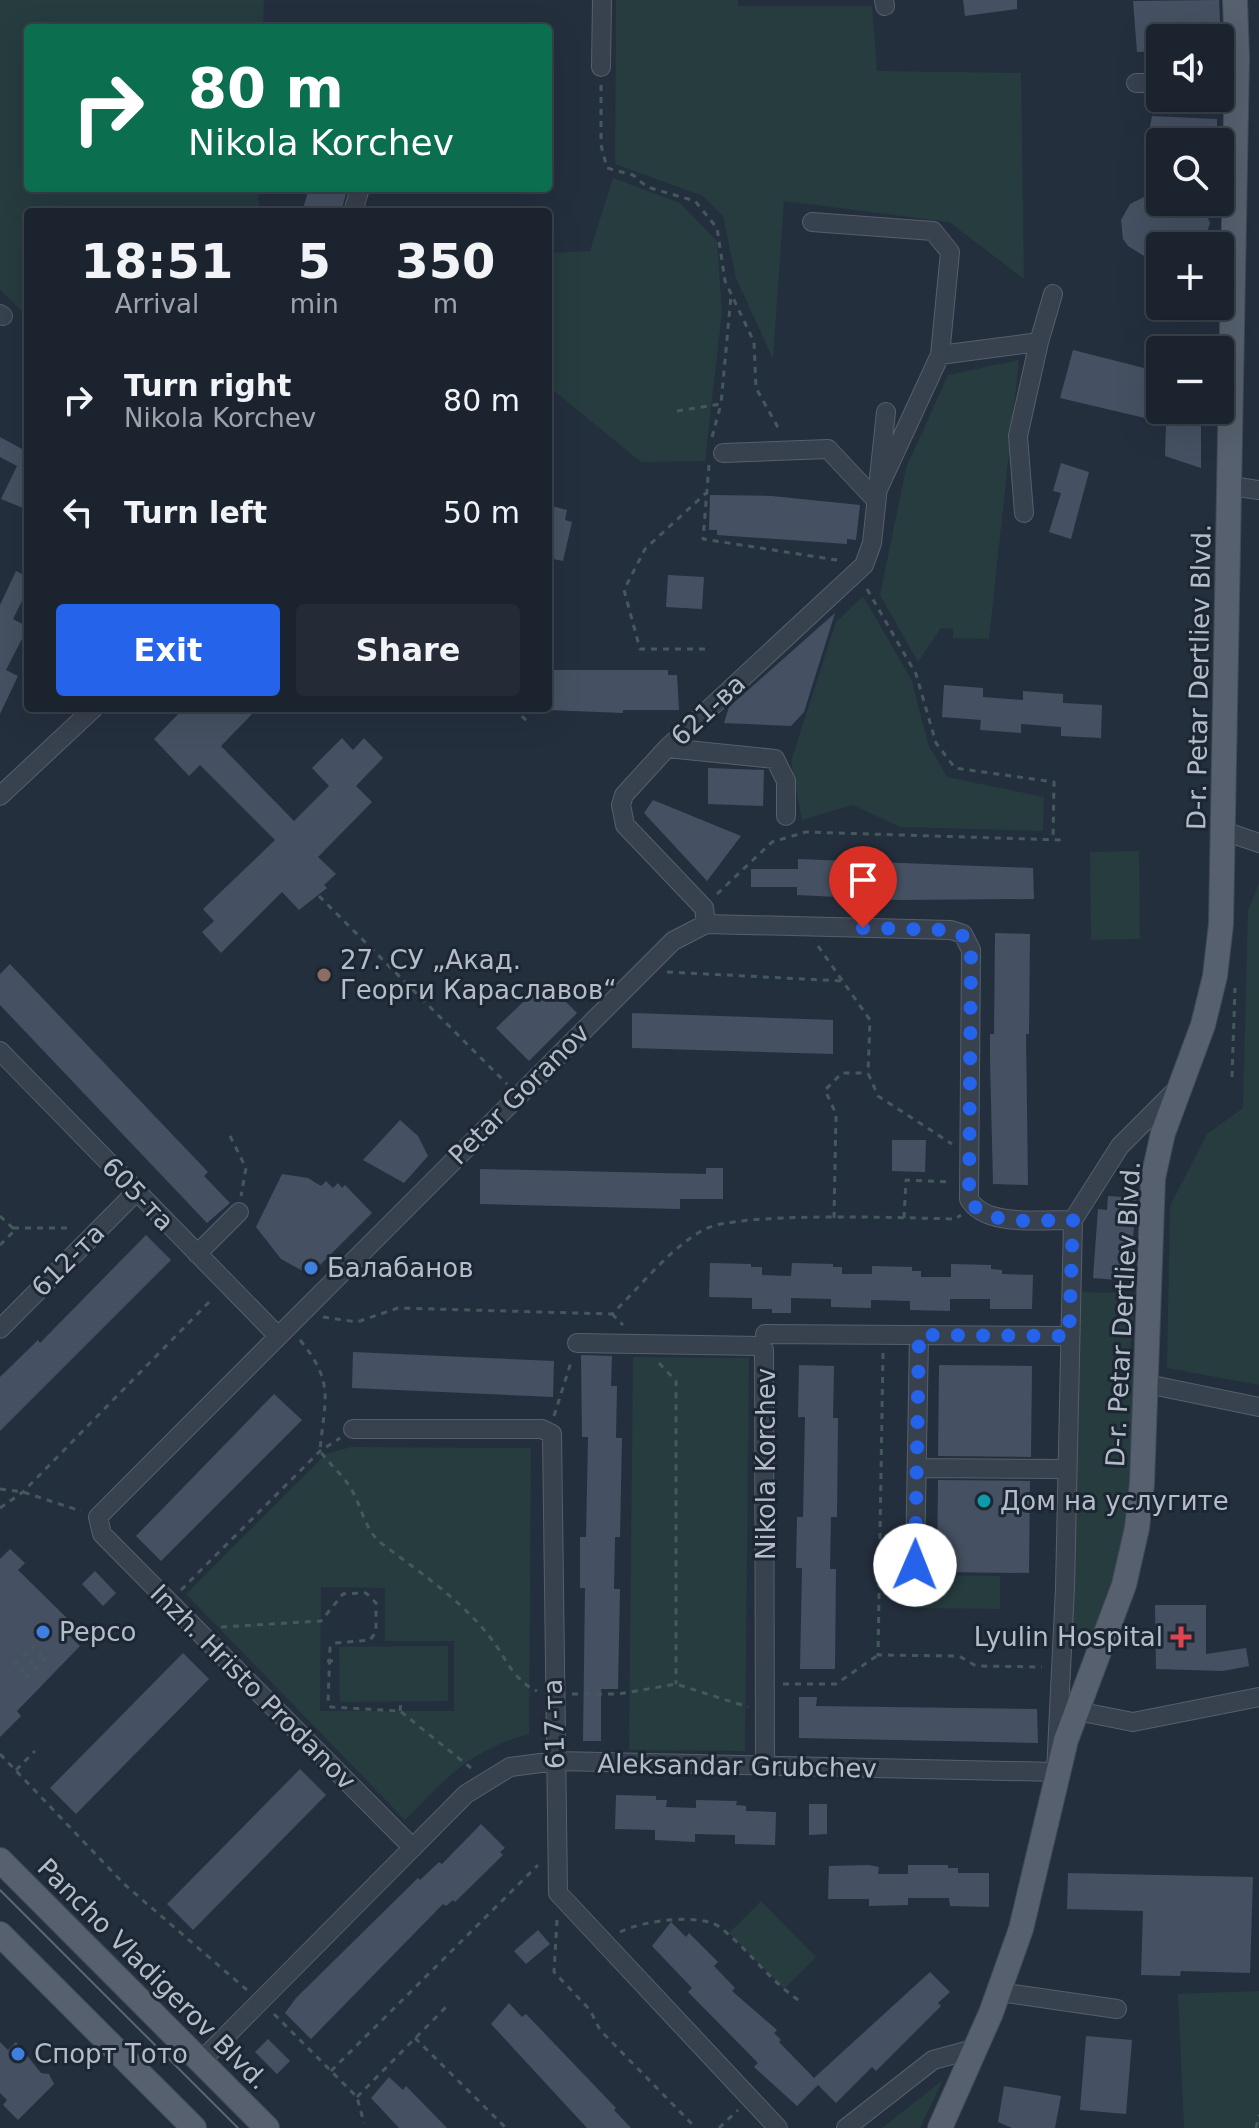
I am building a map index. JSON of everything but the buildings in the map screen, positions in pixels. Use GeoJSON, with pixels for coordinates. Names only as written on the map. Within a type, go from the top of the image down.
{"type":"FeatureCollection","features":[{"type":"Feature","properties":{"kind":"main road","name":"D-r. Petar Dertliev Blvd."},"geometry":{"type":"LineString","coordinates":[[1233,24],[1235,0]]}},
{"type":"Feature","properties":{"kind":"main road","name":"D-r. Petar Dertliev Blvd."},"geometry":{"type":"LineString","coordinates":[[940,2128],[999,1992],[1028,1902],[1056,1772],[1124,1585],[1137,1528],[1147,1384],[1153,1178],[1178,1088],[1203,1025],[1215,976],[1224,831],[1231,486],[1229,112]]}},
{"type":"Feature","properties":{"kind":"main road","name":"Pancho Vladigerov Blvd."},"geometry":{"type":"LineString","coordinates":[[0,1860],[267,2128]]}},
{"type":"Feature","properties":{"kind":"main road"},"geometry":{"type":"LineString","coordinates":[[0,1934],[194,2128]]}},
{"type":"Feature","properties":{"kind":"street"},"geometry":{"type":"LineString","coordinates":[[601,67],[602,0]]}},
{"type":"Feature","properties":{"kind":"street"},"geometry":{"type":"LineString","coordinates":[[1136,83],[1146,83]]}},
{"type":"Feature","properties":{"kind":"street"},"geometry":{"type":"LineString","coordinates":[[715,451],[828,449],[874,498],[940,355],[950,252],[933,231],[812,222]]}},
{"type":"Feature","properties":{"kind":"street"},"geometry":{"type":"LineString","coordinates":[[1024,513],[1018,436],[1053,294]]}},
{"type":"Feature","properties":{"kind":"street"},"geometry":{"type":"LineString","coordinates":[[940,355],[1039,342]]}},
{"type":"Feature","properties":{"kind":"street","name":"621-ва"},"geometry":{"type":"LineString","coordinates":[[705,916],[625,825],[621,805],[630,786],[667,748],[864,565],[872,543],[874,498],[886,412]]}},
{"type":"Feature","properties":{"kind":"street"},"geometry":{"type":"LineString","coordinates":[[1231,486],[1259,490]]}},
{"type":"Feature","properties":{"kind":"street"},"geometry":{"type":"LineString","coordinates":[[0,796],[90,712]]}},
{"type":"Feature","properties":{"kind":"street"},"geometry":{"type":"LineString","coordinates":[[667,748],[775,759],[786,781],[786,816]]}},
{"type":"Feature","properties":{"kind":"street"},"geometry":{"type":"LineString","coordinates":[[1224,831],[1259,843]]}},
{"type":"Feature","properties":{"kind":"street","name":"Petar Goranov"},"geometry":{"type":"LineString","coordinates":[[98,1520],[288,1324],[643,970],[705,916],[804,926],[951,930],[967,938],[971,950],[968,1183],[973,1206]]}},
{"type":"Feature","properties":{"kind":"street","name":"605-та"},"geometry":{"type":"LineString","coordinates":[[0,1051],[226,1285],[288,1324]]}},
{"type":"Feature","properties":{"kind":"street"},"geometry":{"type":"LineString","coordinates":[[1056,1772],[1065,1588],[1073,1220],[1120,1146],[1178,1088]]}},
{"type":"Feature","properties":{"kind":"street","name":"612-та"},"geometry":{"type":"LineString","coordinates":[[0,1329],[136,1192]]}},
{"type":"Feature","properties":{"kind":"street"},"geometry":{"type":"LineString","coordinates":[[973,1206],[993,1217],[1073,1220]]}},
{"type":"Feature","properties":{"kind":"street"},"geometry":{"type":"LineString","coordinates":[[197,1254],[239,1212]]}},
{"type":"Feature","properties":{"kind":"street","name":"Nikola Korchev"},"geometry":{"type":"LineString","coordinates":[[765,1334],[1069,1336]]}},
{"type":"Feature","properties":{"kind":"street"},"geometry":{"type":"LineString","coordinates":[[915,1565],[919,1335]]}},
{"type":"Feature","properties":{"kind":"street","name":"Nikola Korchev"},"geometry":{"type":"LineString","coordinates":[[577,1343],[759,1346],[766,1353],[765,1768]]}},
{"type":"Feature","properties":{"kind":"street"},"geometry":{"type":"LineString","coordinates":[[1147,1384],[1259,1407]]}},
{"type":"Feature","properties":{"kind":"street"},"geometry":{"type":"LineString","coordinates":[[353,1429],[550,1431]]}},
{"type":"Feature","properties":{"kind":"street","name":"617-та"},"geometry":{"type":"LineString","coordinates":[[550,1431],[554,1442],[553,1694],[558,1893]]}},
{"type":"Feature","properties":{"kind":"street"},"geometry":{"type":"LineString","coordinates":[[917,1468],[1066,1469]]}},
{"type":"Feature","properties":{"kind":"street","name":"Inzh. Hristo Prodanov"},"geometry":{"type":"LineString","coordinates":[[98,1520],[102,1534],[413,1848]]}},
{"type":"Feature","properties":{"kind":"street"},"geometry":{"type":"LineString","coordinates":[[1077,1711],[1133,1722],[1259,1697]]}},
{"type":"Feature","properties":{"kind":"street","name":"Aleksandar Grubchev"},"geometry":{"type":"LineString","coordinates":[[201,2061],[466,1794],[510,1767],[556,1761],[765,1768],[1056,1772]]}},
{"type":"Feature","properties":{"kind":"street"},"geometry":{"type":"LineString","coordinates":[[558,1893],[778,2128]]}},
{"type":"Feature","properties":{"kind":"street"},"geometry":{"type":"LineString","coordinates":[[999,1992],[1117,2009]]}},
{"type":"Feature","properties":{"kind":"street"},"geometry":{"type":"LineString","coordinates":[[846,2128],[933,2060],[977,2048]]}},
{"type":"Feature","properties":{"kind":"path"},"geometry":{"type":"LineString","coordinates":[[601,67],[601,145],[607,168],[633,175],[647,187],[695,201],[717,228],[725,281],[754,342],[756,388],[790,448]]}},
{"type":"Feature","properties":{"kind":"path"},"geometry":{"type":"LineString","coordinates":[[731,296],[721,404],[706,493],[703,539],[857,563],[856,572],[916,674],[936,743],[955,768],[1054,782],[1053,840]]}},
{"type":"Feature","properties":{"kind":"path"},"geometry":{"type":"LineString","coordinates":[[677,411],[721,404]]}},
{"type":"Feature","properties":{"kind":"path"},"geometry":{"type":"LineString","coordinates":[[705,649],[640,649],[624,590],[645,549],[706,493]]}},
{"type":"Feature","properties":{"kind":"path"},"geometry":{"type":"LineString","coordinates":[[517,712],[527,721]]}},
{"type":"Feature","properties":{"kind":"path"},"geometry":{"type":"LineString","coordinates":[[705,916],[772,842],[806,832],[1062,840]]}},
{"type":"Feature","properties":{"kind":"path"},"geometry":{"type":"LineString","coordinates":[[319,896],[518,1095]]}},
{"type":"Feature","properties":{"kind":"path"},"geometry":{"type":"LineString","coordinates":[[804,926],[870,1020],[868,1073],[878,1096],[968,1155]]}},
{"type":"Feature","properties":{"kind":"path"},"geometry":{"type":"LineString","coordinates":[[643,970],[843,981]]}},
{"type":"Feature","properties":{"kind":"path"},"geometry":{"type":"LineString","coordinates":[[1232,1077],[1236,981]]}},
{"type":"Feature","properties":{"kind":"path"},"geometry":{"type":"LineString","coordinates":[[834,1219],[836,1114],[825,1090],[842,1073],[868,1073]]}},
{"type":"Feature","properties":{"kind":"path"},"geometry":{"type":"LineString","coordinates":[[230,1136],[246,1168],[239,1212]]}},
{"type":"Feature","properties":{"kind":"path"},"geometry":{"type":"LineString","coordinates":[[904,1218],[906,1180],[968,1183]]}},
{"type":"Feature","properties":{"kind":"path"},"geometry":{"type":"LineString","coordinates":[[288,1324],[357,1322],[398,1308],[612,1314],[683,1243],[707,1228],[764,1220],[955,1219],[973,1206]]}},
{"type":"Feature","properties":{"kind":"path"},"geometry":{"type":"LineString","coordinates":[[0,1216],[13,1228],[98,1230]]}},
{"type":"Feature","properties":{"kind":"path"},"geometry":{"type":"LineString","coordinates":[[0,1245],[15,1230],[13,1228]]}},
{"type":"Feature","properties":{"kind":"path"},"geometry":{"type":"LineString","coordinates":[[0,1508],[23,1492],[226,1285]]}},
{"type":"Feature","properties":{"kind":"path"},"geometry":{"type":"LineString","coordinates":[[288,1324],[317,1361],[323,1375],[327,1393],[320,1451],[350,1486],[380,1542],[402,1556],[460,1607],[489,1636],[521,1681],[541,1693],[553,1694],[619,1694],[676,1684],[765,1712]]}},
{"type":"Feature","properties":{"kind":"path"},"geometry":{"type":"LineString","coordinates":[[550,1431],[577,1343]]}},
{"type":"Feature","properties":{"kind":"path"},"geometry":{"type":"LineString","coordinates":[[641,1344],[676,1381],[676,1684]]}},
{"type":"Feature","properties":{"kind":"path"},"geometry":{"type":"LineString","coordinates":[[170,1602],[320,1451],[353,1429]]}},
{"type":"Feature","properties":{"kind":"path"},"geometry":{"type":"LineString","coordinates":[[0,1489],[23,1492],[98,1520]]}},
{"type":"Feature","properties":{"kind":"path"},"geometry":{"type":"LineString","coordinates":[[210,1627],[321,1621],[343,1594],[366,1593],[376,1603],[376,1632],[370,1640],[335,1643],[330,1648],[327,1694],[331,1707],[400,1711],[471,1768]]}},
{"type":"Feature","properties":{"kind":"path"},"geometry":{"type":"LineString","coordinates":[[14,1665],[38,1642]]}},
{"type":"Feature","properties":{"kind":"path"},"geometry":{"type":"LineString","coordinates":[[20,1672],[44,1651]]}},
{"type":"Feature","properties":{"kind":"path"},"geometry":{"type":"LineString","coordinates":[[25,1678],[50,1653]]}},
{"type":"Feature","properties":{"kind":"path"},"geometry":{"type":"LineString","coordinates":[[765,1684],[836,1684],[878,1655]]}},
{"type":"Feature","properties":{"kind":"path"},"geometry":{"type":"LineString","coordinates":[[327,1661],[339,1661]]}},
{"type":"Feature","properties":{"kind":"path"},"geometry":{"type":"LineString","coordinates":[[400,1711],[401,1701]]}},
{"type":"Feature","properties":{"kind":"path"},"geometry":{"type":"LineString","coordinates":[[16,1770],[35,1751]]}},
{"type":"Feature","properties":{"kind":"path"},"geometry":{"type":"LineString","coordinates":[[0,1754],[124,1884],[260,2001],[357,2097],[364,2123]]}},
{"type":"Feature","properties":{"kind":"path"},"geometry":{"type":"LineString","coordinates":[[331,2071],[556,1847]]}},
{"type":"Feature","properties":{"kind":"path"},"geometry":{"type":"LineString","coordinates":[[558,1893],[554,1972],[590,2010],[600,2030],[696,2128]]}},
{"type":"Feature","properties":{"kind":"path"},"geometry":{"type":"LineString","coordinates":[[603,1943],[646,1922],[673,1919],[719,1925],[783,1990],[803,2003]]}},
{"type":"Feature","properties":{"kind":"path"},"geometry":{"type":"LineString","coordinates":[[357,2097],[446,2007]]}},
{"type":"Feature","properties":{"kind":"path"},"geometry":{"type":"LineString","coordinates":[[415,2038],[506,2128]]}},
{"type":"Feature","properties":{"kind":"path"},"geometry":{"type":"LineString","coordinates":[[719,2128],[749,2098]]}},
{"type":"Feature","properties":{"kind":"path"},"geometry":{"type":"LineString","coordinates":[[1256,2128],[1259,2115]]}},
{"type":"Feature","properties":{"kind":"green space"},"geometry":{"type":"Polygon","coordinates":[[[0,0],[264,0],[263,24],[24,24],[24,192],[258,192],[259,208],[24,208],[24,313],[0,290],[0,0]]]}},
{"type":"Feature","properties":{"kind":"green space"},"geometry":{"type":"Polygon","coordinates":[[[616,0],[738,0],[738,6],[872,6],[877,71],[1021,73],[1024,279],[949,222],[784,201],[773,359],[736,278],[723,216],[703,196],[615,164],[616,0]]]}},
{"type":"Feature","properties":{"kind":"green space"},"geometry":{"type":"Polygon","coordinates":[[[613,178],[680,203],[717,241],[722,312],[705,461],[641,462],[552,389],[552,253],[590,251],[613,178]]]}},
{"type":"Feature","properties":{"kind":"green space"},"geometry":{"type":"Polygon","coordinates":[[[1019,360],[989,639],[953,638],[953,629],[941,628],[918,662],[880,595],[906,468],[948,375],[1019,360]]]}},
{"type":"Feature","properties":{"kind":"green space"},"geometry":{"type":"Polygon","coordinates":[[[863,596],[912,681],[928,744],[947,777],[1044,797],[1043,831],[900,827],[853,805],[802,820],[791,761],[836,622],[863,596]]]}},
{"type":"Feature","properties":{"kind":"green space"},"geometry":{"type":"Polygon","coordinates":[[[1139,851],[1140,939],[1091,940],[1090,852],[1139,851]]]}},
{"type":"Feature","properties":{"kind":"green space"},"geometry":{"type":"Polygon","coordinates":[[[1259,883],[1259,1385],[1167,1368],[1170,1206],[1207,1134],[1243,1108],[1248,910],[1259,883]]]}},
{"type":"Feature","properties":{"kind":"green space"},"geometry":{"type":"Polygon","coordinates":[[[1079,1292],[1136,1293],[1130,1352],[1137,1385],[1130,1527],[1095,1640],[1072,1633],[1079,1292]]]}},
{"type":"Feature","properties":{"kind":"green space"},"geometry":{"type":"Polygon","coordinates":[[[633,1357],[749,1358],[745,1751],[629,1750],[633,1357]]]}},
{"type":"Feature","properties":{"kind":"green space"},"geometry":{"type":"Polygon","coordinates":[[[351,1447],[531,1448],[529,1734],[474,1757],[447,1778],[405,1820],[186,1594],[326,1454],[351,1447]],[[321,1587],[320,1711],[454,1711],[454,1641],[385,1641],[385,1588],[321,1587]]]}},
{"type":"Feature","properties":{"kind":"green space"},"geometry":{"type":"Polygon","coordinates":[[[915,1575],[1000,1576],[1000,1609],[914,1608],[915,1575]]]}},
{"type":"Feature","properties":{"kind":"green space"},"geometry":{"type":"Polygon","coordinates":[[[448,1646],[448,1701],[340,1702],[339,1647],[448,1646]]]}},
{"type":"Feature","properties":{"kind":"green space"},"geometry":{"type":"Polygon","coordinates":[[[761,1901],[816,1957],[784,1989],[729,1933],[761,1901]]]}},
{"type":"Feature","properties":{"kind":"green space"},"geometry":{"type":"Polygon","coordinates":[[[1259,1991],[1259,2128],[1184,2128],[1178,1994],[1259,1991]]]}},
{"type":"Feature","properties":{"kind":"green space"},"geometry":{"type":"Polygon","coordinates":[[[943,2080],[920,2128],[882,2128],[943,2080]]]}},
{"type":"Feature","properties":{"kind":"tram line"},"geometry":{"type":"LineString","coordinates":[[0,1890],[238,2128]]}},
{"type":"Feature","properties":{"kind":"place","name":"27. СУ „Акад. Георги Караславов“"},"geometry":{"type":"Point","coordinates":[324,975]}},
{"type":"Feature","properties":{"kind":"place","name":"Балабанов"},"geometry":{"type":"Point","coordinates":[311,1268]}},
{"type":"Feature","properties":{"kind":"place","name":"Дом на услугите"},"geometry":{"type":"Point","coordinates":[984,1501]}},
{"type":"Feature","properties":{"kind":"place","name":"Pepco"},"geometry":{"type":"Point","coordinates":[43,1632]}},
{"type":"Feature","properties":{"kind":"place","name":"Lyulin Hospital"},"geometry":{"type":"Point","coordinates":[1181,1637]}},
{"type":"Feature","properties":{"kind":"place","name":"Спорт Тото"},"geometry":{"type":"Point","coordinates":[18,2054]}},
{"type":"Feature","properties":{"kind":"route"},"geometry":{"type":"LineString","coordinates":[[863,928],[951,930],[967,938],[971,950],[969,1199],[979,1211],[993,1217],[1073,1220],[1069,1336],[919,1335],[915,1565]]}}]}
